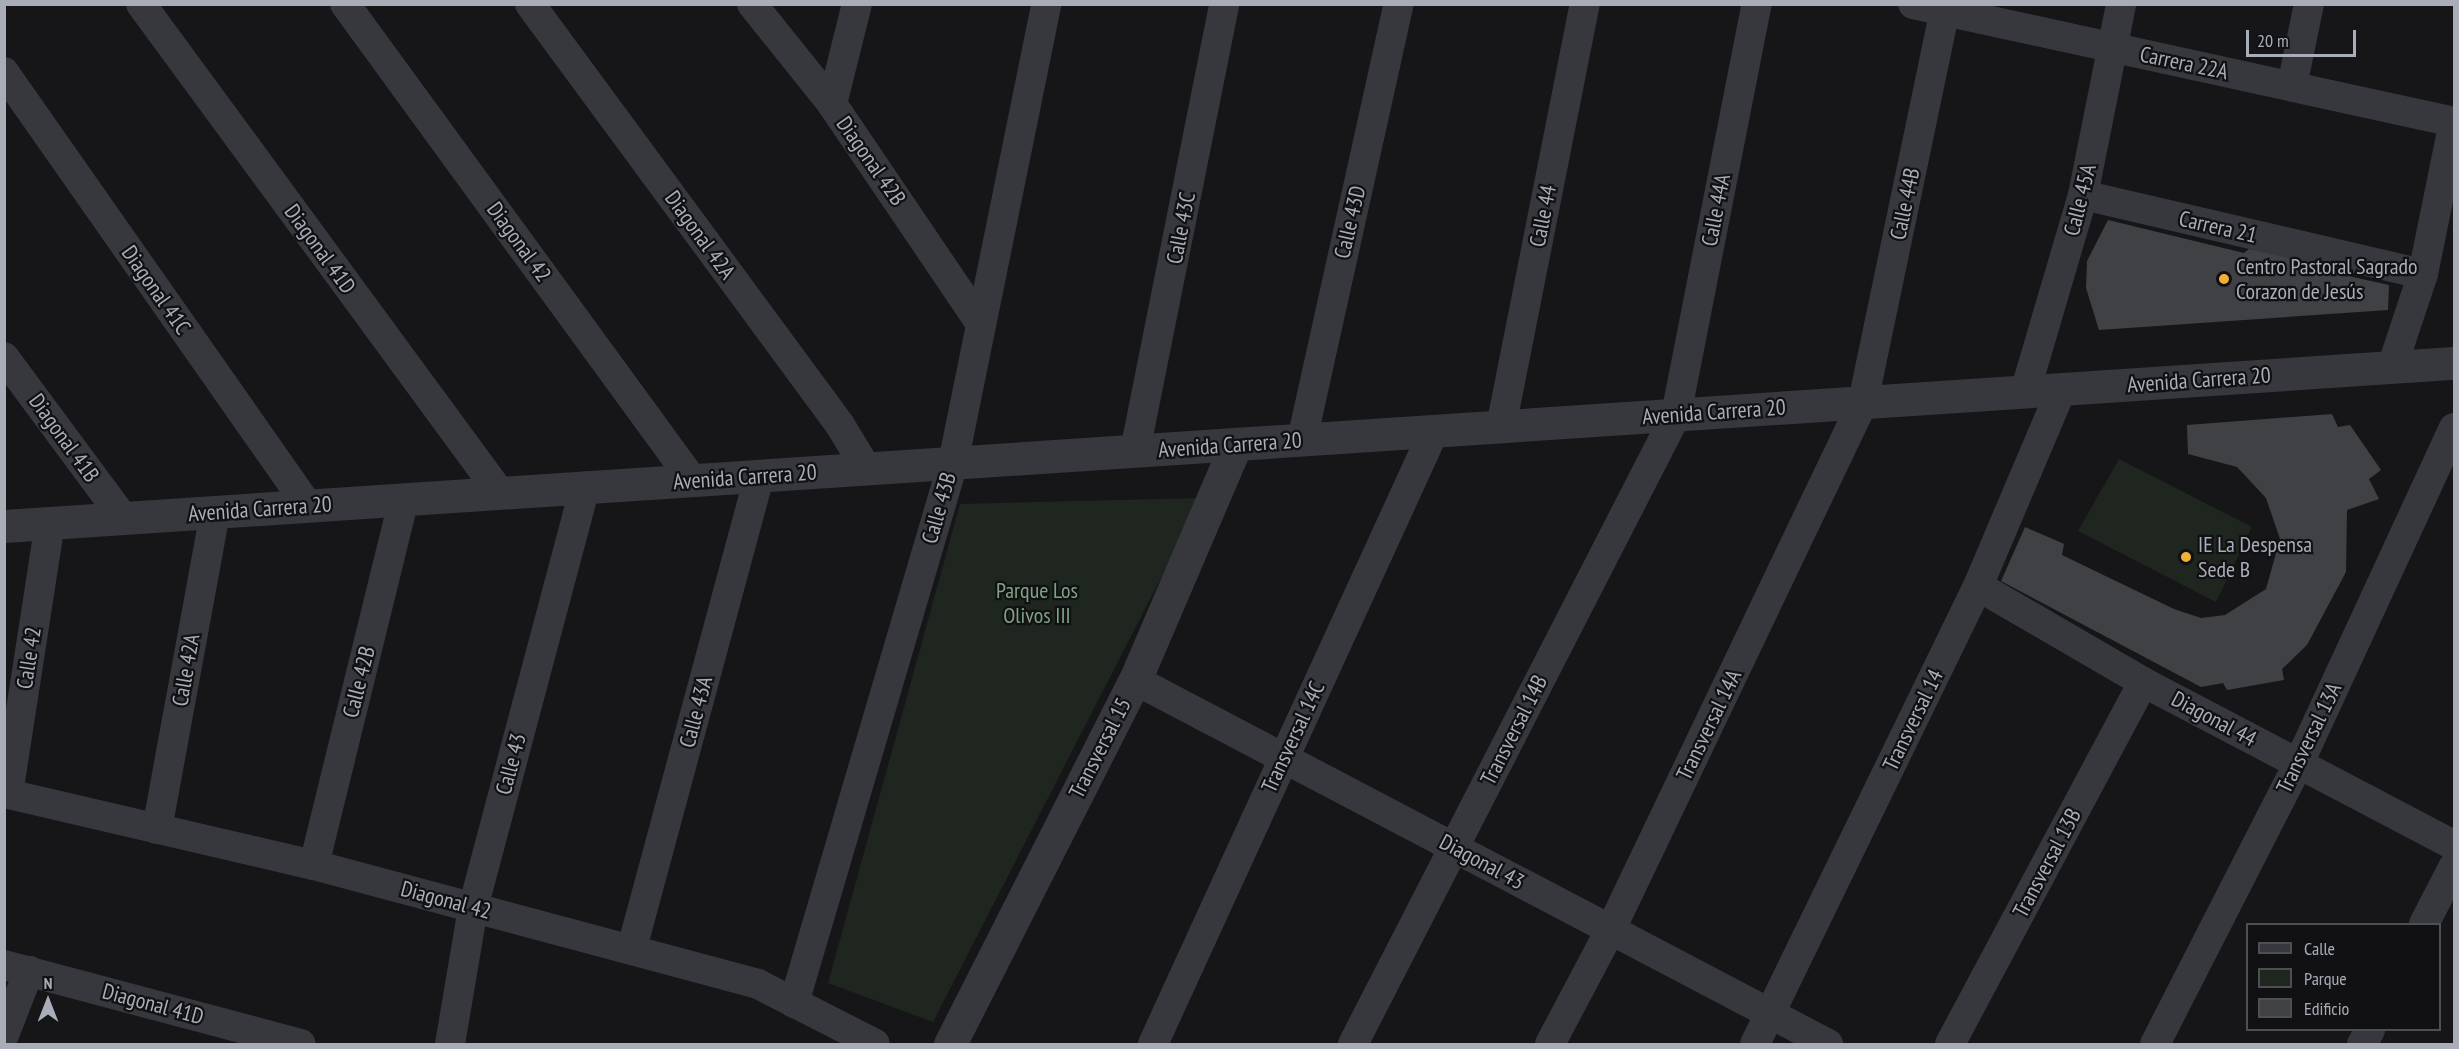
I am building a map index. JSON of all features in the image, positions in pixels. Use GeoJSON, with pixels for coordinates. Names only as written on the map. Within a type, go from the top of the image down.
{"type":"FeatureCollection","features":[{"type":"Feature","properties":{"kind":"street","name":"Diagonal 41D"},"geometry":{"type":"LineString","coordinates":[[141,4],[500,493]]}},
{"type":"Feature","properties":{"kind":"street","name":"Diagonal 42"},"geometry":{"type":"LineString","coordinates":[[345,4],[693,481]]}},
{"type":"Feature","properties":{"kind":"street","name":"Diagonal 42A"},"geometry":{"type":"LineString","coordinates":[[530,4],[840,425],[866,468]]}},
{"type":"Feature","properties":{"kind":"street","name":"Diagonal 42B"},"geometry":{"type":"LineString","coordinates":[[752,4],[832,105],[981,324]]}},
{"type":"Feature","properties":{"kind":"street"},"geometry":{"type":"LineString","coordinates":[[832,105],[857,4]]}},
{"type":"Feature","properties":{"kind":"street","name":"Calle 43B"},"geometry":{"type":"LineString","coordinates":[[794,1003],[953,463],[1046,4]]}},
{"type":"Feature","properties":{"kind":"street","name":"Calle 43C"},"geometry":{"type":"LineString","coordinates":[[1136,451],[1224,4]]}},
{"type":"Feature","properties":{"kind":"street","name":"Calle 43D"},"geometry":{"type":"LineString","coordinates":[[1302,440],[1399,4]]}},
{"type":"Feature","properties":{"kind":"street","name":"Calle 44"},"geometry":{"type":"LineString","coordinates":[[1501,427],[1585,4]]}},
{"type":"Feature","properties":{"kind":"street","name":"Calle 44A"},"geometry":{"type":"LineString","coordinates":[[1676,415],[1757,4]]}},
{"type":"Feature","properties":{"kind":"street","name":"Carrera 22A"},"geometry":{"type":"LineString","coordinates":[[1913,4],[1945,8],[2112,48],[2454,122]]}},
{"type":"Feature","properties":{"kind":"street","name":"Calle 45A"},"geometry":{"type":"LineString","coordinates":[[2025,392],[2083,195],[2121,4]]}},
{"type":"Feature","properties":{"kind":"street"},"geometry":{"type":"LineString","coordinates":[[2292,86],[2309,4]]}},
{"type":"Feature","properties":{"kind":"street","name":"Calle 44B"},"geometry":{"type":"LineString","coordinates":[[1863,402],[1945,8]]}},
{"type":"Feature","properties":{"kind":"street","name":"Diagonal 41C"},"geometry":{"type":"LineString","coordinates":[[4,72],[308,506]]}},
{"type":"Feature","properties":{"kind":"street"},"geometry":{"type":"LineString","coordinates":[[2392,367],[2423,274],[2454,122]]}},
{"type":"Feature","properties":{"kind":"street","name":"Carrera 21"},"geometry":{"type":"LineString","coordinates":[[2083,195],[2423,274]]}},
{"type":"Feature","properties":{"kind":"street","name":"Diagonal 41B"},"geometry":{"type":"LineString","coordinates":[[4,357],[123,518]]}},
{"type":"Feature","properties":{"kind":"street","name":"Avenida Carrera 20"},"geometry":{"type":"LineString","coordinates":[[4,526],[2454,363]]}},
{"type":"Feature","properties":{"kind":"street","name":"Transversal 14"},"geometry":{"type":"LineString","coordinates":[[1755,1044],[1978,586],[2061,390]]}},
{"type":"Feature","properties":{"kind":"street","name":"Transversal 14A"},"geometry":{"type":"LineString","coordinates":[[1550,1044],[1611,929],[1863,402]]}},
{"type":"Feature","properties":{"kind":"street","name":"Transversal 14B"},"geometry":{"type":"LineString","coordinates":[[1353,1044],[1676,415]]}},
{"type":"Feature","properties":{"kind":"street","name":"Transversal 13A"},"geometry":{"type":"LineString","coordinates":[[2155,1044],[2299,763],[2454,428]]}},
{"type":"Feature","properties":{"kind":"street","name":"Transversal 14C"},"geometry":{"type":"LineString","coordinates":[[1153,1044],[1434,431]]}},
{"type":"Feature","properties":{"kind":"street","name":"Transversal 15"},"geometry":{"type":"LineString","coordinates":[[950,1044],[1135,680],[1236,444]]}},
{"type":"Feature","properties":{"kind":"street","name":"Calle 43A"},"geometry":{"type":"LineString","coordinates":[[632,948],[759,476]]}},
{"type":"Feature","properties":{"kind":"street","name":"Calle 43"},"geometry":{"type":"LineString","coordinates":[[450,1044],[473,908],[585,487]]}},
{"type":"Feature","properties":{"kind":"street","name":"Calle 42B"},"geometry":{"type":"LineString","coordinates":[[314,865],[404,499]]}},
{"type":"Feature","properties":{"kind":"street","name":"Calle 42A"},"geometry":{"type":"LineString","coordinates":[[157,829],[215,512]]}},
{"type":"Feature","properties":{"kind":"street","name":"Calle 42"},"geometry":{"type":"LineString","coordinates":[[6,793],[50,523]]}},
{"type":"Feature","properties":{"kind":"street","name":"Diagonal 44"},"geometry":{"type":"LineString","coordinates":[[1978,586],[2143,682],[2454,845]]}},
{"type":"Feature","properties":{"kind":"street","name":"Diagonal 43"},"geometry":{"type":"LineString","coordinates":[[1135,680],[1828,1044]]}},
{"type":"Feature","properties":{"kind":"street","name":"Transversal 13B"},"geometry":{"type":"LineString","coordinates":[[1950,1044],[2143,682]]}},
{"type":"Feature","properties":{"kind":"street","name":"Diagonal 42"},"geometry":{"type":"LineString","coordinates":[[6,793],[314,865],[632,948],[758,984],[875,1044]]}},
{"type":"Feature","properties":{"kind":"street"},"geometry":{"type":"LineString","coordinates":[[2425,923],[2454,866]]}},
{"type":"Feature","properties":{"kind":"street","name":"Diagonal 41D"},"geometry":{"type":"LineString","coordinates":[[17,968],[203,1032],[301,1044]]}},
{"type":"Feature","properties":{"kind":"street"},"geometry":{"type":"LineString","coordinates":[[4,1035],[17,968]]}},
{"type":"Feature","properties":{"kind":"green space"},"geometry":{"type":"Polygon","coordinates":[[[2119,459],[2252,527],[2216,602],[2078,531],[2119,459]]]}},
{"type":"Feature","properties":{"kind":"green space","name":"Parque Los Olivos III"},"geometry":{"type":"Polygon","coordinates":[[[1202,498],[933,1022],[828,983],[960,504],[1202,498]]]}},
{"type":"Feature","properties":{"kind":"building","name":"Centro Pastoral Sagrado Corazon de Jesús"},"geometry":{"type":"Polygon","coordinates":[[[2108,220],[2244,253],[2249,249],[2332,266],[2335,273],[2389,285],[2388,310],[2099,330],[2086,288],[2087,261],[2108,220]]]}},
{"type":"Feature","properties":{"kind":"building"},"geometry":{"type":"Polygon","coordinates":[[[2332,414],[2338,427],[2350,425],[2381,470],[2369,479],[2379,499],[2347,510],[2346,572],[2307,645],[2282,669],[2284,680],[2227,690],[2223,683],[2201,687],[2001,581],[2025,527],[2064,544],[2062,555],[2174,609],[2201,618],[2225,615],[2266,589],[2280,539],[2266,498],[2237,467],[2188,454],[2187,425],[2332,414]]]}},
{"type":"Feature","properties":{"kind":"place","name":"Centro Pastoral Sagrado Corazon de Jesús"},"geometry":{"type":"Point","coordinates":[2224,279]}},
{"type":"Feature","properties":{"kind":"place","name":"IE La Despensa Sede B"},"geometry":{"type":"Point","coordinates":[2186,557]}}]}
